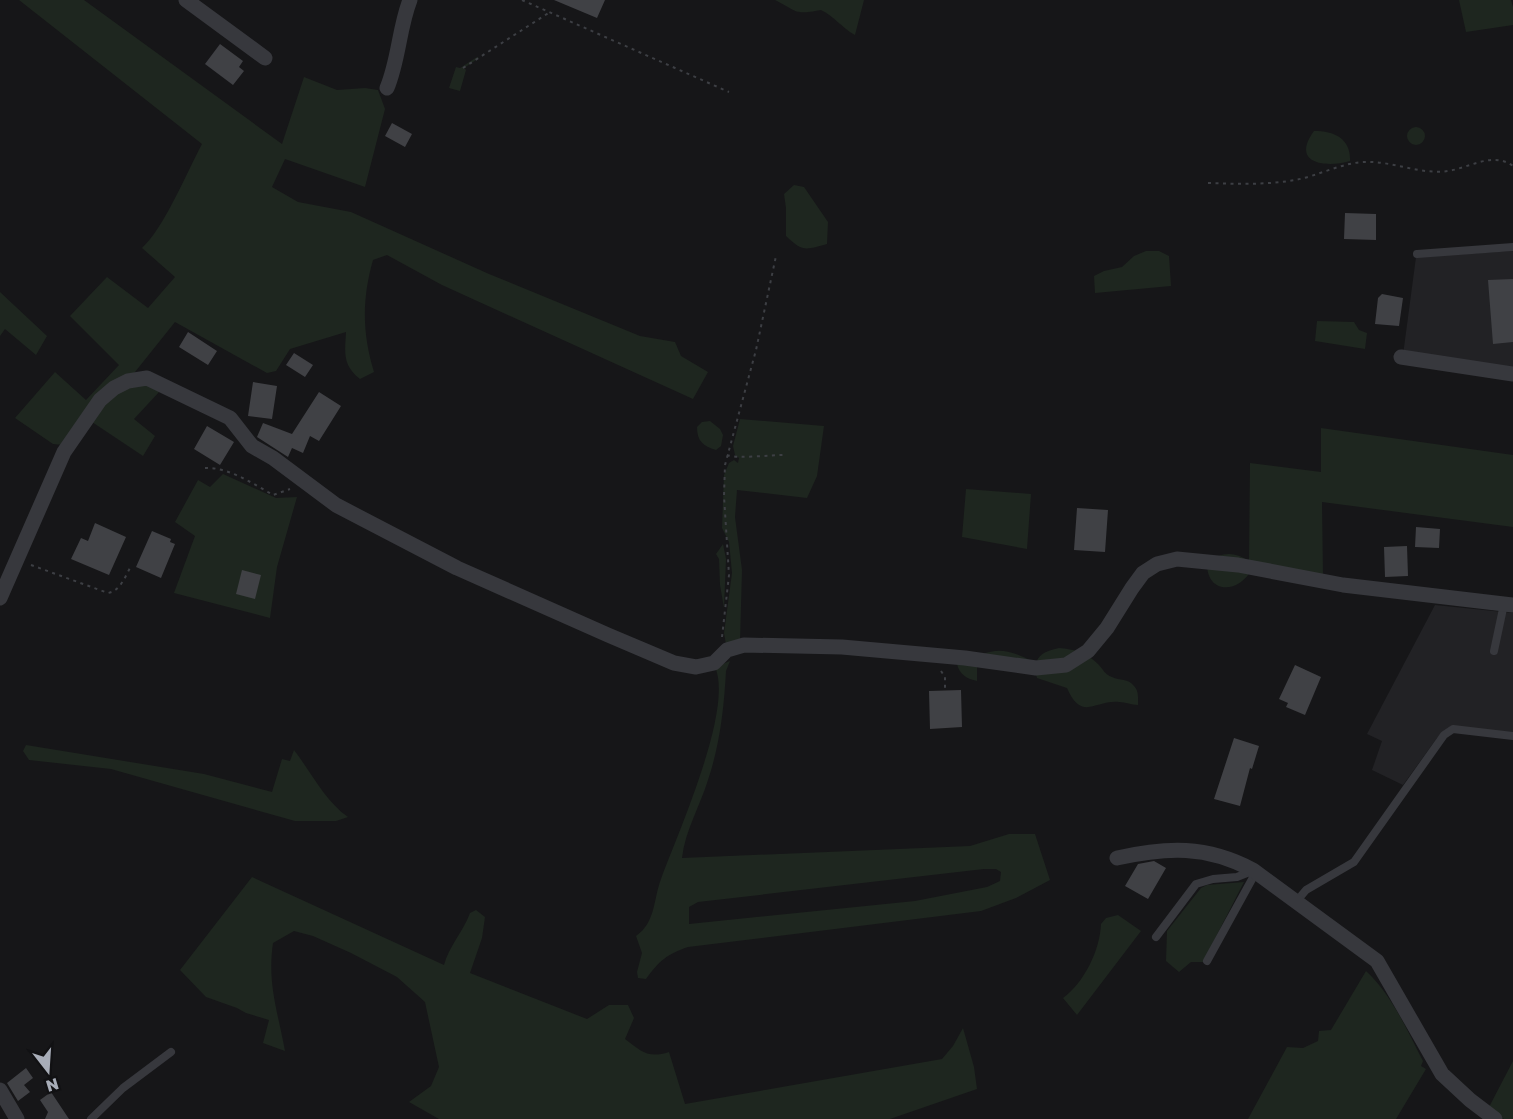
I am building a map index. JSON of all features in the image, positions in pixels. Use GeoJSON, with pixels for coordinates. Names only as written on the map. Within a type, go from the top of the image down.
{"type":"FeatureCollection","features":[{"type":"Feature","properties":{"kind":"street"},"geometry":{"type":"LineString","coordinates":[[186,0],[265,58]]}},
{"type":"Feature","properties":{"kind":"street"},"geometry":{"type":"LineString","coordinates":[[387,87],[394,70],[410,0]]}},
{"type":"Feature","properties":{"kind":"street"},"geometry":{"type":"LineString","coordinates":[[1401,357],[1513,374]]}},
{"type":"Feature","properties":{"kind":"street"},"geometry":{"type":"LineString","coordinates":[[0,598],[64,452],[100,400],[114,388],[128,381],[147,378],[231,418],[252,446],[273,458],[336,505],[458,567],[674,663],[696,667],[714,663],[725,652],[744,645],[842,647],[965,658],[1036,668],[1066,665],[1088,651],[1107,628],[1143,573],[1157,564],[1178,559],[1238,565],[1343,585],[1509,604]]}},
{"type":"Feature","properties":{"kind":"street"},"geometry":{"type":"LineString","coordinates":[[1117,858],[1161,851],[1202,851],[1233,859],[1255,871],[1377,961],[1442,1074],[1495,1119]]}},
{"type":"Feature","properties":{"kind":"street"},"geometry":{"type":"LineString","coordinates":[[0,1090],[17,1119]]}},
{"type":"Feature","properties":{"kind":"lane"},"geometry":{"type":"LineString","coordinates":[[1417,254],[1513,248]]}},
{"type":"Feature","properties":{"kind":"lane"},"geometry":{"type":"LineString","coordinates":[[1494,651],[1509,604]]}},
{"type":"Feature","properties":{"kind":"lane"},"geometry":{"type":"LineString","coordinates":[[1296,902],[1306,890],[1354,862],[1444,735],[1453,729],[1513,736]]}},
{"type":"Feature","properties":{"kind":"lane"},"geometry":{"type":"LineString","coordinates":[[1156,937],[1196,884],[1213,879],[1237,877],[1255,871]]}},
{"type":"Feature","properties":{"kind":"lane"},"geometry":{"type":"LineString","coordinates":[[1207,961],[1255,871]]}},
{"type":"Feature","properties":{"kind":"lane"},"geometry":{"type":"LineString","coordinates":[[91,1119],[123,1088],[171,1052]]}},
{"type":"Feature","properties":{"kind":"path"},"geometry":{"type":"LineString","coordinates":[[522,0],[729,92]]}},
{"type":"Feature","properties":{"kind":"path"},"geometry":{"type":"LineString","coordinates":[[463,68],[550,12]]}},
{"type":"Feature","properties":{"kind":"path"},"geometry":{"type":"LineString","coordinates":[[1208,183],[1260,184],[1297,180],[1366,162],[1429,171],[1448,171],[1480,161],[1505,161],[1513,166]]}},
{"type":"Feature","properties":{"kind":"path"},"geometry":{"type":"LineString","coordinates":[[725,652],[722,634],[729,575],[724,496],[728,455],[756,350],[776,256]]}},
{"type":"Feature","properties":{"kind":"path"},"geometry":{"type":"LineString","coordinates":[[728,455],[735,458],[784,455]]}},
{"type":"Feature","properties":{"kind":"path"},"geometry":{"type":"LineString","coordinates":[[205,468],[214,468],[236,475],[273,495],[287,492],[300,478]]}},
{"type":"Feature","properties":{"kind":"path"},"geometry":{"type":"LineString","coordinates":[[17,560],[108,593],[117,589],[130,568]]}},
{"type":"Feature","properties":{"kind":"path"},"geometry":{"type":"LineString","coordinates":[[936,667],[945,677],[945,691]]}},
{"type":"Feature","properties":{"kind":"shaded area"},"geometry":{"type":"Polygon","coordinates":[[[19,0],[84,0],[282,144],[304,77],[337,90],[365,88],[378,90],[385,109],[365,187],[285,159],[272,187],[298,202],[351,212],[489,274],[640,336],[675,342],[681,356],[708,372],[693,399],[442,285],[387,255],[373,260],[365,302],[367,344],[374,372],[360,379],[350,369],[346,358],[346,332],[290,349],[276,371],[267,373],[175,322],[135,372],[63,445],[53,444],[15,418],[55,372],[86,400],[119,365],[70,316],[107,277],[148,308],[175,277],[142,248],[167,214],[202,144],[19,0]]]}},
{"type":"Feature","properties":{"kind":"shaded area"},"geometry":{"type":"Polygon","coordinates":[[[775,0],[864,0],[855,35],[821,10],[796,11],[775,0]]]}},
{"type":"Feature","properties":{"kind":"shaded area"},"geometry":{"type":"Polygon","coordinates":[[[1459,0],[1511,0],[1513,25],[1466,32],[1459,0]]]}},
{"type":"Feature","properties":{"kind":"shaded area"},"geometry":{"type":"Polygon","coordinates":[[[477,57],[479,58],[464,68],[466,70],[460,91],[449,88],[456,67],[460,68],[477,57]]]}},
{"type":"Feature","properties":{"kind":"shaded area"},"geometry":{"type":"Polygon","coordinates":[[[1416,127],[1422,130],[1425,136],[1422,142],[1416,145],[1410,142],[1407,136],[1410,130],[1416,127]]]}},
{"type":"Feature","properties":{"kind":"shaded area"},"geometry":{"type":"Polygon","coordinates":[[[1314,131],[1335,135],[1345,142],[1350,153],[1350,161],[1331,164],[1314,161],[1309,157],[1306,151],[1314,131]]]}},
{"type":"Feature","properties":{"kind":"shaded area"},"geometry":{"type":"Polygon","coordinates":[[[794,185],[804,187],[828,222],[827,244],[805,248],[796,245],[786,236],[784,194],[794,185]]]}},
{"type":"Feature","properties":{"kind":"shaded area"},"geometry":{"type":"Polygon","coordinates":[[[1146,251],[1159,251],[1169,256],[1171,286],[1095,293],[1094,276],[1122,267],[1134,256],[1146,251]]]}},
{"type":"Feature","properties":{"kind":"shaded area"},"geometry":{"type":"Polygon","coordinates":[[[1513,251],[1513,371],[1403,355],[1416,257],[1513,251]]]}},
{"type":"Feature","properties":{"kind":"shaded area"},"geometry":{"type":"Polygon","coordinates":[[[0,292],[47,336],[36,355],[5,329],[0,336],[0,292]]]}},
{"type":"Feature","properties":{"kind":"shaded area"},"geometry":{"type":"Polygon","coordinates":[[[1317,321],[1354,322],[1359,330],[1367,333],[1365,349],[1315,341],[1317,321]]]}},
{"type":"Feature","properties":{"kind":"shaded area"},"geometry":{"type":"Polygon","coordinates":[[[142,383],[160,391],[134,419],[155,436],[143,456],[92,422],[102,408],[122,389],[142,383]]]}},
{"type":"Feature","properties":{"kind":"shaded area"},"geometry":{"type":"Polygon","coordinates":[[[740,419],[824,426],[817,476],[807,498],[737,490],[735,517],[742,570],[740,642],[726,644],[724,633],[732,573],[729,542],[722,528],[724,475],[729,463],[734,460],[738,463],[739,458],[735,455],[733,446],[740,419]]]}},
{"type":"Feature","properties":{"kind":"shaded area"},"geometry":{"type":"Polygon","coordinates":[[[710,421],[720,429],[723,435],[721,446],[716,450],[702,442],[697,432],[697,427],[702,422],[710,421]]]}},
{"type":"Feature","properties":{"kind":"shaded area"},"geometry":{"type":"Polygon","coordinates":[[[1321,428],[1513,455],[1513,527],[1322,502],[1323,576],[1252,569],[1239,583],[1231,587],[1217,585],[1208,573],[1207,562],[1228,554],[1249,561],[1250,463],[1321,472],[1321,428]]]}},
{"type":"Feature","properties":{"kind":"shaded area"},"geometry":{"type":"Polygon","coordinates":[[[223,474],[276,498],[297,497],[277,567],[270,618],[174,593],[195,536],[175,522],[198,480],[210,487],[223,474]]]}},
{"type":"Feature","properties":{"kind":"shaded area"},"geometry":{"type":"Polygon","coordinates":[[[966,489],[1031,494],[1027,549],[962,537],[966,489]]]}},
{"type":"Feature","properties":{"kind":"shaded area"},"geometry":{"type":"Polygon","coordinates":[[[723,544],[726,559],[724,608],[719,559],[716,554],[723,544]]]}},
{"type":"Feature","properties":{"kind":"shaded area"},"geometry":{"type":"Polygon","coordinates":[[[1435,605],[1513,613],[1513,733],[1449,729],[1437,738],[1403,785],[1372,770],[1382,741],[1367,734],[1435,605]]]}},
{"type":"Feature","properties":{"kind":"shaded area"},"geometry":{"type":"Polygon","coordinates":[[[1059,648],[1085,654],[1108,675],[1132,683],[1136,688],[1138,705],[1110,702],[1083,707],[1078,704],[1067,688],[1037,678],[1035,671],[977,667],[977,681],[964,676],[957,664],[996,651],[1013,653],[1036,663],[1042,654],[1059,648]]]}},
{"type":"Feature","properties":{"kind":"shaded area"},"geometry":{"type":"Polygon","coordinates":[[[730,661],[726,671],[723,712],[716,753],[705,790],[686,838],[682,858],[970,846],[1009,834],[1035,834],[1050,880],[1016,898],[981,911],[688,947],[664,959],[646,979],[638,978],[637,972],[642,953],[636,936],[651,917],[661,879],[690,804],[710,741],[717,712],[719,686],[715,667],[730,661]],[[996,869],[698,902],[689,907],[689,924],[915,901],[987,887],[1000,881],[1001,872],[996,869]]]}},
{"type":"Feature","properties":{"kind":"shaded area"},"geometry":{"type":"Polygon","coordinates":[[[26,745],[204,774],[272,792],[282,759],[290,761],[294,750],[325,795],[348,817],[336,821],[295,821],[111,769],[29,760],[23,751],[26,745]]]}},
{"type":"Feature","properties":{"kind":"shaded area"},"geometry":{"type":"Polygon","coordinates":[[[252,877],[444,965],[470,913],[476,910],[485,917],[482,938],[470,973],[587,1019],[609,1005],[628,1005],[634,1018],[625,1039],[645,1053],[656,1055],[669,1052],[685,1104],[942,1059],[953,1046],[963,1028],[974,1067],[977,1089],[890,1119],[439,1119],[409,1102],[431,1086],[439,1067],[425,1002],[397,977],[313,936],[294,931],[273,943],[272,985],[285,1051],[263,1043],[269,1020],[206,997],[180,970],[252,877]]]}},
{"type":"Feature","properties":{"kind":"shaded area"},"geometry":{"type":"Polygon","coordinates":[[[1244,882],[1203,962],[1191,962],[1179,972],[1166,961],[1167,931],[1201,888],[1207,885],[1244,882]]]}},
{"type":"Feature","properties":{"kind":"shaded area"},"geometry":{"type":"Polygon","coordinates":[[[1118,915],[1141,931],[1077,1015],[1063,998],[1078,984],[1090,965],[1098,944],[1101,924],[1106,918],[1118,915]]]}},
{"type":"Feature","properties":{"kind":"shaded area"},"geometry":{"type":"Polygon","coordinates":[[[1366,971],[1391,1002],[1423,1061],[1421,1066],[1426,1069],[1396,1119],[1248,1119],[1287,1047],[1303,1048],[1318,1041],[1319,1031],[1331,1030],[1366,971]]]}},
{"type":"Feature","properties":{"kind":"shaded area"},"geometry":{"type":"Polygon","coordinates":[[[1513,1061],[1513,1119],[1504,1119],[1488,1109],[1513,1061]]]}},
{"type":"Feature","properties":{"kind":"building"},"geometry":{"type":"Polygon","coordinates":[[[554,0],[605,0],[597,18],[554,0]]]}},
{"type":"Feature","properties":{"kind":"building"},"geometry":{"type":"Polygon","coordinates":[[[220,44],[243,61],[239,67],[244,71],[233,85],[205,64],[220,44]]]}},
{"type":"Feature","properties":{"kind":"building"},"geometry":{"type":"Polygon","coordinates":[[[392,123],[412,134],[405,147],[385,136],[392,123]]]}},
{"type":"Feature","properties":{"kind":"building"},"geometry":{"type":"Polygon","coordinates":[[[1345,213],[1376,214],[1376,240],[1344,239],[1345,213]]]}},
{"type":"Feature","properties":{"kind":"building"},"geometry":{"type":"Polygon","coordinates":[[[1513,279],[1513,342],[1493,344],[1488,280],[1513,279]]]}},
{"type":"Feature","properties":{"kind":"building"},"geometry":{"type":"Polygon","coordinates":[[[1382,294],[1403,298],[1399,326],[1375,324],[1378,298],[1382,294]]]}},
{"type":"Feature","properties":{"kind":"building"},"geometry":{"type":"Polygon","coordinates":[[[188,332],[217,351],[208,365],[179,347],[188,332]]]}},
{"type":"Feature","properties":{"kind":"building"},"geometry":{"type":"Polygon","coordinates":[[[294,353],[313,365],[305,377],[286,365],[294,353]]]}},
{"type":"Feature","properties":{"kind":"building"},"geometry":{"type":"Polygon","coordinates":[[[253,382],[277,386],[272,419],[248,416],[253,382]]]}},
{"type":"Feature","properties":{"kind":"building"},"geometry":{"type":"Polygon","coordinates":[[[319,392],[341,406],[319,441],[310,436],[303,453],[292,448],[288,457],[257,437],[263,423],[292,434],[319,392]]]}},
{"type":"Feature","properties":{"kind":"building"},"geometry":{"type":"Polygon","coordinates":[[[207,426],[234,442],[220,465],[194,449],[207,426]]]}},
{"type":"Feature","properties":{"kind":"building"},"geometry":{"type":"Polygon","coordinates":[[[1077,508],[1108,510],[1105,552],[1074,550],[1077,508]]]}},
{"type":"Feature","properties":{"kind":"building"},"geometry":{"type":"Polygon","coordinates":[[[95,523],[126,537],[109,575],[71,559],[81,538],[88,541],[95,523]]]}},
{"type":"Feature","properties":{"kind":"building"},"geometry":{"type":"Polygon","coordinates":[[[1416,527],[1440,529],[1439,548],[1415,547],[1416,527]]]}},
{"type":"Feature","properties":{"kind":"building"},"geometry":{"type":"Polygon","coordinates":[[[152,531],[171,539],[170,542],[175,544],[161,578],[136,567],[152,531]]]}},
{"type":"Feature","properties":{"kind":"building"},"geometry":{"type":"Polygon","coordinates":[[[1407,546],[1408,576],[1385,577],[1384,547],[1407,546]]]}},
{"type":"Feature","properties":{"kind":"building"},"geometry":{"type":"Polygon","coordinates":[[[242,570],[261,575],[255,599],[236,594],[242,570]]]}},
{"type":"Feature","properties":{"kind":"building"},"geometry":{"type":"Polygon","coordinates":[[[1295,665],[1321,677],[1305,715],[1286,707],[1288,703],[1279,699],[1295,665]]]}},
{"type":"Feature","properties":{"kind":"building"},"geometry":{"type":"Polygon","coordinates":[[[961,690],[962,727],[930,729],[929,691],[961,690]]]}},
{"type":"Feature","properties":{"kind":"building"},"geometry":{"type":"Polygon","coordinates":[[[1234,738],[1259,746],[1252,769],[1250,768],[1240,806],[1214,799],[1234,738]]]}},
{"type":"Feature","properties":{"kind":"building"},"geometry":{"type":"Polygon","coordinates":[[[1154,861],[1166,868],[1148,899],[1125,886],[1138,864],[1154,861]]]}},
{"type":"Feature","properties":{"kind":"building"},"geometry":{"type":"Polygon","coordinates":[[[26,1068],[33,1078],[24,1085],[30,1092],[18,1101],[7,1083],[26,1068]]]}},
{"type":"Feature","properties":{"kind":"building"},"geometry":{"type":"Polygon","coordinates":[[[51,1092],[69,1119],[45,1119],[48,1112],[40,1100],[51,1092]]]}}]}
